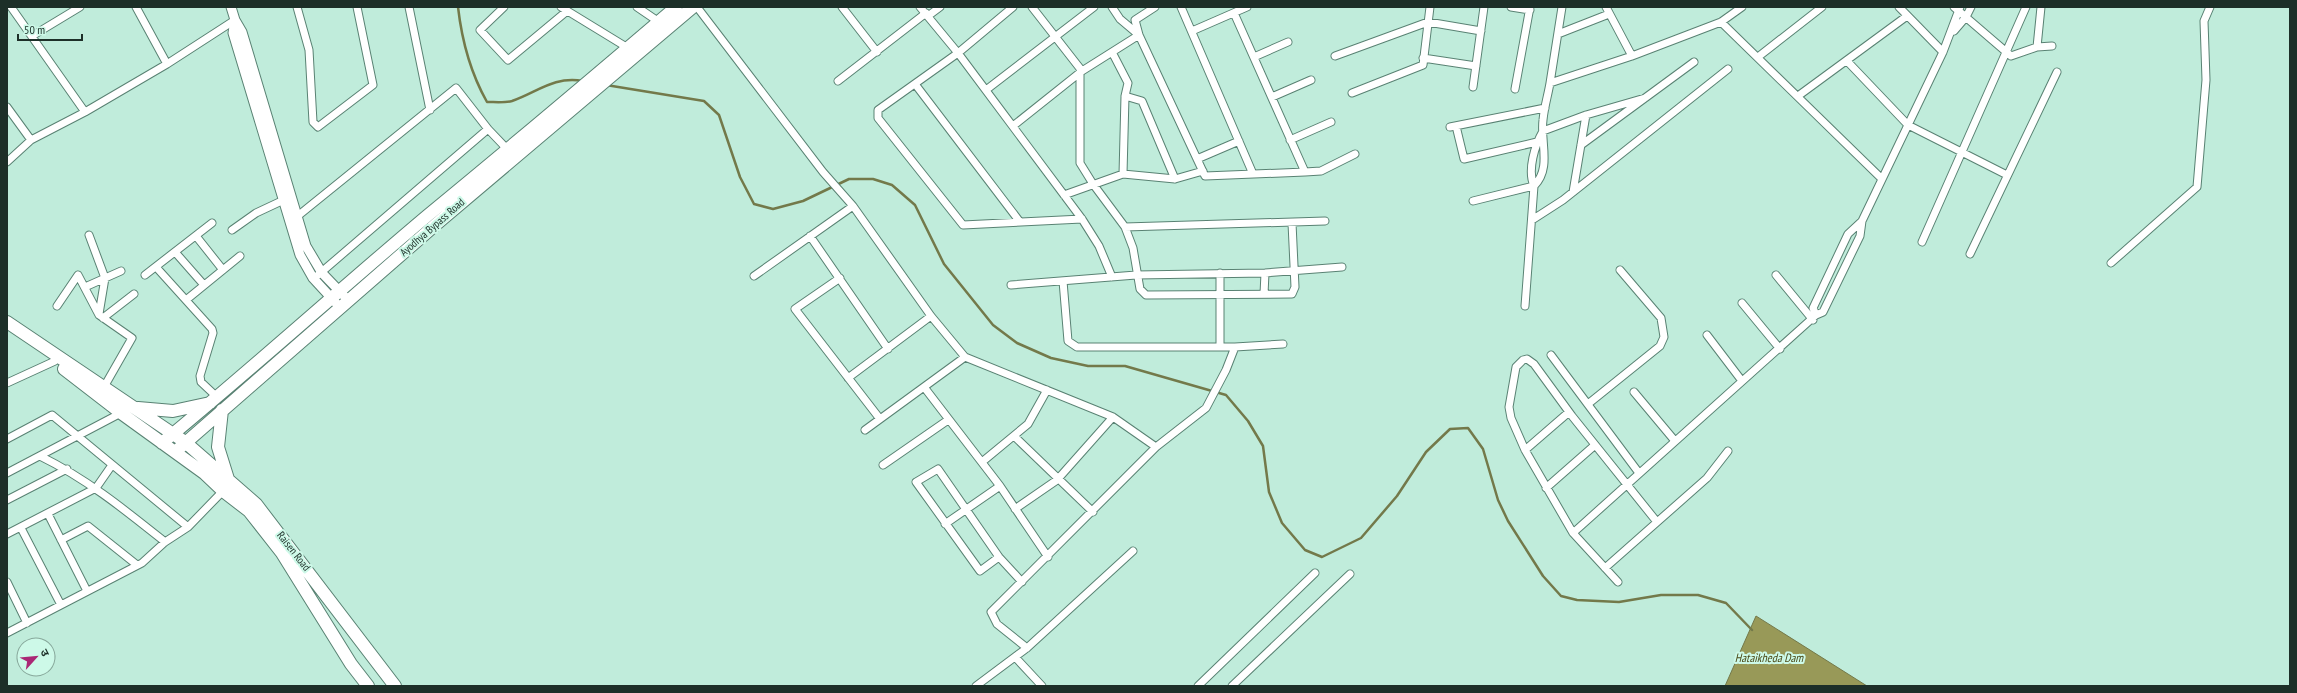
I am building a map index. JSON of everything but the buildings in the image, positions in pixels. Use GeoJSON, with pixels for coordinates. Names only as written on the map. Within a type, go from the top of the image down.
{"type":"FeatureCollection","features":[{"type":"Feature","properties":{"kind":"main road","name":"Ayodhya Bypass Road"},"geometry":{"type":"LineString","coordinates":[[616,64],[628,48],[676,7]]}},
{"type":"Feature","properties":{"kind":"main road","name":"Ayodhya Bypass Road"},"geometry":{"type":"LineString","coordinates":[[162,443],[218,404],[616,64],[693,7]]}},
{"type":"Feature","properties":{"kind":"main road","name":"Ayodhya Bypass Road"},"geometry":{"type":"LineString","coordinates":[[340,300],[426,217],[508,150],[573,102]]}},
{"type":"Feature","properties":{"kind":"main road","name":"Raisen Road"},"geometry":{"type":"LineString","coordinates":[[7,322],[185,442],[260,509],[395,686]]}},
{"type":"Feature","properties":{"kind":"main road","name":"Raisen Road"},"geometry":{"type":"LineString","coordinates":[[7,330],[55,361],[121,414],[204,473],[223,491],[249,511],[282,553],[348,659],[368,686]]}},
{"type":"Feature","properties":{"kind":"main road","name":"Ayodhya Bypass Road"},"geometry":{"type":"LineString","coordinates":[[175,452],[218,404]]}},
{"type":"Feature","properties":{"kind":"main road"},"geometry":{"type":"LineString","coordinates":[[134,408],[173,411],[218,404],[218,447],[228,480]]}},
{"type":"Feature","properties":{"kind":"main road"},"geometry":{"type":"LineString","coordinates":[[348,659],[366,647]]}},
{"type":"Feature","properties":{"kind":"street"},"geometry":{"type":"LineString","coordinates":[[11,7],[85,112]]}},
{"type":"Feature","properties":{"kind":"street"},"geometry":{"type":"LineString","coordinates":[[32,36],[80,7]]}},
{"type":"Feature","properties":{"kind":"street"},"geometry":{"type":"LineString","coordinates":[[136,7],[167,64]]}},
{"type":"Feature","properties":{"kind":"street"},"geometry":{"type":"LineString","coordinates":[[231,7],[235,20],[242,32],[294,219],[300,255],[314,278],[340,300]]}},
{"type":"Feature","properties":{"kind":"street"},"geometry":{"type":"LineString","coordinates":[[297,7],[309,50],[313,122],[318,127],[373,85],[357,7]]}},
{"type":"Feature","properties":{"kind":"street"},"geometry":{"type":"LineString","coordinates":[[409,7],[430,110]]}},
{"type":"Feature","properties":{"kind":"street"},"geometry":{"type":"LineString","coordinates":[[504,7],[480,30],[508,60],[564,9],[628,48]]}},
{"type":"Feature","properties":{"kind":"street"},"geometry":{"type":"LineString","coordinates":[[637,7],[659,22]]}},
{"type":"Feature","properties":{"kind":"street"},"geometry":{"type":"LineString","coordinates":[[697,7],[823,172],[852,206],[932,316],[965,357],[1113,417],[1156,447]]}},
{"type":"Feature","properties":{"kind":"street"},"geometry":{"type":"LineString","coordinates":[[842,7],[877,52]]}},
{"type":"Feature","properties":{"kind":"street"},"geometry":{"type":"LineString","coordinates":[[920,7],[986,90],[1082,219],[1099,246],[1112,277]]}},
{"type":"Feature","properties":{"kind":"street"},"geometry":{"type":"LineString","coordinates":[[838,81],[940,7]]}},
{"type":"Feature","properties":{"kind":"street"},"geometry":{"type":"LineString","coordinates":[[1013,7],[958,54],[878,110],[878,118],[963,225],[1082,219]]}},
{"type":"Feature","properties":{"kind":"street"},"geometry":{"type":"LineString","coordinates":[[1032,7],[1081,72],[1080,163],[1093,184],[1125,226],[1133,248],[1136,276],[1140,289],[1146,295],[1292,294],[1295,288],[1292,222]]}},
{"type":"Feature","properties":{"kind":"street"},"geometry":{"type":"LineString","coordinates":[[986,90],[1094,7]]}},
{"type":"Feature","properties":{"kind":"street"},"geometry":{"type":"LineString","coordinates":[[1112,7],[1120,19],[1139,35]]}},
{"type":"Feature","properties":{"kind":"street"},"geometry":{"type":"LineString","coordinates":[[1155,7],[1135,20],[1139,35],[1205,176],[1321,171],[1355,154]]}},
{"type":"Feature","properties":{"kind":"street"},"geometry":{"type":"LineString","coordinates":[[1181,7],[1253,174]]}},
{"type":"Feature","properties":{"kind":"street"},"geometry":{"type":"LineString","coordinates":[[1192,31],[1247,7]]}},
{"type":"Feature","properties":{"kind":"street"},"geometry":{"type":"LineString","coordinates":[[1352,93],[1423,65],[1430,7]]}},
{"type":"Feature","properties":{"kind":"street"},"geometry":{"type":"LineString","coordinates":[[1473,87],[1484,7]]}},
{"type":"Feature","properties":{"kind":"street"},"geometry":{"type":"LineString","coordinates":[[1511,7],[1530,8],[1516,89]]}},
{"type":"Feature","properties":{"kind":"street"},"geometry":{"type":"LineString","coordinates":[[1473,201],[1534,186],[1541,179],[1546,147],[1543,131],[1545,108],[1562,7]]}},
{"type":"Feature","properties":{"kind":"street"},"geometry":{"type":"LineString","coordinates":[[1606,7],[1632,56]]}},
{"type":"Feature","properties":{"kind":"street"},"geometry":{"type":"LineString","coordinates":[[1550,83],[1632,56],[1721,22],[1742,7]]}},
{"type":"Feature","properties":{"kind":"street"},"geometry":{"type":"LineString","coordinates":[[1758,57],[1822,7]]}},
{"type":"Feature","properties":{"kind":"street"},"geometry":{"type":"LineString","coordinates":[[1899,7],[1943,52]]}},
{"type":"Feature","properties":{"kind":"street"},"geometry":{"type":"LineString","coordinates":[[1952,33],[1966,17],[1971,7]]}},
{"type":"Feature","properties":{"kind":"street"},"geometry":{"type":"LineString","coordinates":[[1922,242],[2026,7]]}},
{"type":"Feature","properties":{"kind":"street"},"geometry":{"type":"LineString","coordinates":[[2037,47],[2041,7]]}},
{"type":"Feature","properties":{"kind":"street"},"geometry":{"type":"LineString","coordinates":[[2111,263],[2197,187],[2206,80],[2204,21],[2210,7]]}},
{"type":"Feature","properties":{"kind":"street"},"geometry":{"type":"LineString","coordinates":[[1958,8],[1966,17],[2011,56],[2037,47],[2052,46]]}},
{"type":"Feature","properties":{"kind":"street"},"geometry":{"type":"LineString","coordinates":[[1573,533],[1742,381],[1814,318],[1823,312],[1860,236],[1862,221],[1952,33],[1958,8]]}},
{"type":"Feature","properties":{"kind":"street"},"geometry":{"type":"LineString","coordinates":[[1234,12],[1305,172]]}},
{"type":"Feature","properties":{"kind":"street"},"geometry":{"type":"LineString","coordinates":[[1558,34],[1609,14]]}},
{"type":"Feature","properties":{"kind":"street"},"geometry":{"type":"LineString","coordinates":[[1798,96],[1907,16]]}},
{"type":"Feature","properties":{"kind":"street"},"geometry":{"type":"LineString","coordinates":[[7,162],[31,140],[85,112],[167,64],[235,20]]}},
{"type":"Feature","properties":{"kind":"street"},"geometry":{"type":"LineString","coordinates":[[1335,56],[1428,22],[1480,31]]}},
{"type":"Feature","properties":{"kind":"street"},"geometry":{"type":"LineString","coordinates":[[1721,22],[1882,179]]}},
{"type":"Feature","properties":{"kind":"street"},"geometry":{"type":"LineString","coordinates":[[1128,41],[1133,29]]}},
{"type":"Feature","properties":{"kind":"street"},"geometry":{"type":"LineString","coordinates":[[1013,126],[1081,72],[1139,35]]}},
{"type":"Feature","properties":{"kind":"street"},"geometry":{"type":"LineString","coordinates":[[1254,57],[1288,42]]}},
{"type":"Feature","properties":{"kind":"street"},"geometry":{"type":"LineString","coordinates":[[1112,52],[1128,83],[1125,96],[1123,174]]}},
{"type":"Feature","properties":{"kind":"street"},"geometry":{"type":"LineString","coordinates":[[1423,58],[1476,66]]}},
{"type":"Feature","properties":{"kind":"street"},"geometry":{"type":"LineString","coordinates":[[1847,61],[1908,125],[2007,175]]}},
{"type":"Feature","properties":{"kind":"street"},"geometry":{"type":"LineString","coordinates":[[1581,145],[1694,62]]}},
{"type":"Feature","properties":{"kind":"street"},"geometry":{"type":"LineString","coordinates":[[1532,220],[1573,192],[1728,69]]}},
{"type":"Feature","properties":{"kind":"street"},"geometry":{"type":"LineString","coordinates":[[1970,254],[2057,72]]}},
{"type":"Feature","properties":{"kind":"street"},"geometry":{"type":"LineString","coordinates":[[1272,97],[1311,80]]}},
{"type":"Feature","properties":{"kind":"street"},"geometry":{"type":"LineString","coordinates":[[915,84],[1020,222]]}},
{"type":"Feature","properties":{"kind":"street"},"geometry":{"type":"LineString","coordinates":[[294,219],[456,88],[488,129],[508,150]]}},
{"type":"Feature","properties":{"kind":"street"},"geometry":{"type":"LineString","coordinates":[[1125,96],[1142,101],[1175,179]]}},
{"type":"Feature","properties":{"kind":"street"},"geometry":{"type":"LineString","coordinates":[[1525,306],[1534,186],[1531,179],[1537,142],[1543,131],[1586,115],[1645,98]]}},
{"type":"Feature","properties":{"kind":"street"},"geometry":{"type":"LineString","coordinates":[[7,107],[31,140]]}},
{"type":"Feature","properties":{"kind":"street"},"geometry":{"type":"LineString","coordinates":[[1537,142],[1464,159],[1453,127],[1545,108]]}},
{"type":"Feature","properties":{"kind":"street"},"geometry":{"type":"LineString","coordinates":[[1573,192],[1586,115]]}},
{"type":"Feature","properties":{"kind":"street"},"geometry":{"type":"LineString","coordinates":[[1290,140],[1331,122]]}},
{"type":"Feature","properties":{"kind":"street"},"geometry":{"type":"LineString","coordinates":[[314,278],[322,273],[488,129]]}},
{"type":"Feature","properties":{"kind":"street"},"geometry":{"type":"LineString","coordinates":[[1197,159],[1239,141]]}},
{"type":"Feature","properties":{"kind":"street"},"geometry":{"type":"LineString","coordinates":[[1064,195],[1123,174],[1175,179],[1203,171]]}},
{"type":"Feature","properties":{"kind":"street"},"geometry":{"type":"LineString","coordinates":[[232,230],[256,213],[288,198]]}},
{"type":"Feature","properties":{"kind":"street"},"geometry":{"type":"LineString","coordinates":[[754,276],[852,206]]}},
{"type":"Feature","properties":{"kind":"street"},"geometry":{"type":"LineString","coordinates":[[294,219],[306,246],[340,300]]}},
{"type":"Feature","properties":{"kind":"street"},"geometry":{"type":"LineString","coordinates":[[1125,226],[1325,221]]}},
{"type":"Feature","properties":{"kind":"street"},"geometry":{"type":"LineString","coordinates":[[1814,318],[1813,308],[1848,234],[1862,221]]}},
{"type":"Feature","properties":{"kind":"street"},"geometry":{"type":"LineString","coordinates":[[145,275],[212,223]]}},
{"type":"Feature","properties":{"kind":"street"},"geometry":{"type":"LineString","coordinates":[[89,235],[105,278],[101,316]]}},
{"type":"Feature","properties":{"kind":"street"},"geometry":{"type":"LineString","coordinates":[[196,236],[223,270]]}},
{"type":"Feature","properties":{"kind":"street"},"geometry":{"type":"LineString","coordinates":[[810,236],[888,349]]}},
{"type":"Feature","properties":{"kind":"street"},"geometry":{"type":"LineString","coordinates":[[175,252],[204,285]]}},
{"type":"Feature","properties":{"kind":"street"},"geometry":{"type":"LineString","coordinates":[[186,300],[240,256]]}},
{"type":"Feature","properties":{"kind":"street"},"geometry":{"type":"LineString","coordinates":[[156,267],[212,328],[213,333],[200,376],[201,382],[218,404]]}},
{"type":"Feature","properties":{"kind":"street"},"geometry":{"type":"LineString","coordinates":[[1011,284],[1112,277],[1265,273],[1342,267]]}},
{"type":"Feature","properties":{"kind":"street"},"geometry":{"type":"LineString","coordinates":[[1831,269],[1842,275]]}},
{"type":"Feature","properties":{"kind":"street"},"geometry":{"type":"LineString","coordinates":[[1588,404],[1660,346],[1664,337],[1661,318],[1620,270]]}},
{"type":"Feature","properties":{"kind":"street"},"geometry":{"type":"LineString","coordinates":[[85,287],[121,271]]}},
{"type":"Feature","properties":{"kind":"street"},"geometry":{"type":"LineString","coordinates":[[1264,294],[1265,273]]}},
{"type":"Feature","properties":{"kind":"street"},"geometry":{"type":"LineString","coordinates":[[1220,274],[1220,346]]}},
{"type":"Feature","properties":{"kind":"street"},"geometry":{"type":"LineString","coordinates":[[57,306],[78,275],[101,316],[132,338],[104,387]]}},
{"type":"Feature","properties":{"kind":"street"},"geometry":{"type":"LineString","coordinates":[[1776,275],[1814,318]]}},
{"type":"Feature","properties":{"kind":"street"},"geometry":{"type":"LineString","coordinates":[[840,278],[795,309],[880,419]]}},
{"type":"Feature","properties":{"kind":"street"},"geometry":{"type":"LineString","coordinates":[[1063,281],[1068,341],[1077,347],[1235,347],[1284,344]]}},
{"type":"Feature","properties":{"kind":"street"},"geometry":{"type":"LineString","coordinates":[[101,316],[134,294]]}},
{"type":"Feature","properties":{"kind":"street"},"geometry":{"type":"LineString","coordinates":[[1742,302],[1780,349]]}},
{"type":"Feature","properties":{"kind":"street"},"geometry":{"type":"LineString","coordinates":[[848,378],[932,316]]}},
{"type":"Feature","properties":{"kind":"street"},"geometry":{"type":"LineString","coordinates":[[1707,335],[1742,381]]}},
{"type":"Feature","properties":{"kind":"street"},"geometry":{"type":"LineString","coordinates":[[1027,648],[997,624],[991,612],[1093,512],[1156,447],[1206,408],[1226,370],[1235,347]]}},
{"type":"Feature","properties":{"kind":"street"},"geometry":{"type":"LineString","coordinates":[[1551,355],[1639,473]]}},
{"type":"Feature","properties":{"kind":"street"},"geometry":{"type":"LineString","coordinates":[[865,430],[965,357]]}},
{"type":"Feature","properties":{"kind":"street"},"geometry":{"type":"LineString","coordinates":[[1618,582],[1573,533],[1525,450],[1511,418],[1509,407],[1516,367],[1519,362],[1527,360],[1534,364],[1569,412],[1657,522]]}},
{"type":"Feature","properties":{"kind":"street"},"geometry":{"type":"LineString","coordinates":[[7,383],[55,361]]}},
{"type":"Feature","properties":{"kind":"street"},"geometry":{"type":"LineString","coordinates":[[924,387],[1000,486],[1048,557]]}},
{"type":"Feature","properties":{"kind":"street"},"geometry":{"type":"LineString","coordinates":[[982,462],[1028,424],[1047,390]]}},
{"type":"Feature","properties":{"kind":"street"},"geometry":{"type":"LineString","coordinates":[[1634,392],[1675,441]]}},
{"type":"Feature","properties":{"kind":"street"},"geometry":{"type":"LineString","coordinates":[[1525,450],[1569,412]]}},
{"type":"Feature","properties":{"kind":"street"},"geometry":{"type":"LineString","coordinates":[[7,473],[121,414]]}},
{"type":"Feature","properties":{"kind":"street"},"geometry":{"type":"LineString","coordinates":[[7,439],[52,415],[188,527]]}},
{"type":"Feature","properties":{"kind":"street"},"geometry":{"type":"LineString","coordinates":[[1015,509],[1057,480],[1113,417]]}},
{"type":"Feature","properties":{"kind":"street"},"geometry":{"type":"LineString","coordinates":[[883,465],[948,420]]}},
{"type":"Feature","properties":{"kind":"street"},"geometry":{"type":"LineString","coordinates":[[1014,436],[1057,480],[1093,512]]}},
{"type":"Feature","properties":{"kind":"street"},"geometry":{"type":"LineString","coordinates":[[1546,488],[1595,445]]}},
{"type":"Feature","properties":{"kind":"street"},"geometry":{"type":"LineString","coordinates":[[1605,568],[1708,478],[1728,451]]}},
{"type":"Feature","properties":{"kind":"street"},"geometry":{"type":"LineString","coordinates":[[40,456],[67,469],[96,488],[165,542]]}},
{"type":"Feature","properties":{"kind":"street"},"geometry":{"type":"LineString","coordinates":[[7,534],[96,488],[112,465]]}},
{"type":"Feature","properties":{"kind":"street"},"geometry":{"type":"LineString","coordinates":[[7,500],[67,469]]}},
{"type":"Feature","properties":{"kind":"street"},"geometry":{"type":"LineString","coordinates":[[999,557],[980,571],[916,482],[938,469],[964,510],[999,557],[1022,582]]}},
{"type":"Feature","properties":{"kind":"street"},"geometry":{"type":"LineString","coordinates":[[945,524],[1000,486]]}},
{"type":"Feature","properties":{"kind":"street"},"geometry":{"type":"LineString","coordinates":[[7,633],[137,565],[165,542],[188,527],[223,491]]}},
{"type":"Feature","properties":{"kind":"street"},"geometry":{"type":"LineString","coordinates":[[48,514],[87,591]]}},
{"type":"Feature","properties":{"kind":"street"},"geometry":{"type":"LineString","coordinates":[[61,540],[88,526],[137,565]]}},
{"type":"Feature","properties":{"kind":"street"},"geometry":{"type":"LineString","coordinates":[[21,528],[61,605]]}},
{"type":"Feature","properties":{"kind":"street"},"geometry":{"type":"LineString","coordinates":[[976,686],[1027,648],[1133,551]]}},
{"type":"Feature","properties":{"kind":"street"},"geometry":{"type":"LineString","coordinates":[[1198,686],[1315,574]]}},
{"type":"Feature","properties":{"kind":"street"},"geometry":{"type":"LineString","coordinates":[[1232,686],[1350,574]]}},
{"type":"Feature","properties":{"kind":"street"},"geometry":{"type":"LineString","coordinates":[[7,582],[27,623]]}},
{"type":"Feature","properties":{"kind":"street"},"geometry":{"type":"LineString","coordinates":[[1015,658],[1038,685]]}},
{"type":"Feature","properties":{"kind":"water","name":"Hataikheda Dam"},"geometry":{"type":"Polygon","coordinates":[[[1756,616],[1867,686],[1725,686],[1756,616]]]}},
{"type":"Feature","properties":{"kind":"waterway"},"geometry":{"type":"LineString","coordinates":[[458,7],[464,45],[471,68],[487,102],[512,101],[554,83],[572,80],[583,81]]}},
{"type":"Feature","properties":{"kind":"waterway"},"geometry":{"type":"LineString","coordinates":[[606,85],[704,101],[719,115],[740,177],[754,204],[773,209],[803,201],[849,179],[873,179],[892,185],[915,205],[944,264],[993,325],[1017,343],[1051,358],[1088,366],[1125,366],[1226,395],[1248,421],[1263,446],[1269,492],[1282,523],[1305,550],[1322,557],[1361,538],[1397,496],[1426,452],[1450,429],[1468,428],[1483,449],[1498,500],[1508,521],[1543,576],[1561,596],[1577,600],[1619,602],[1661,595],[1698,595],[1726,603],[1752,630]]}}]}
